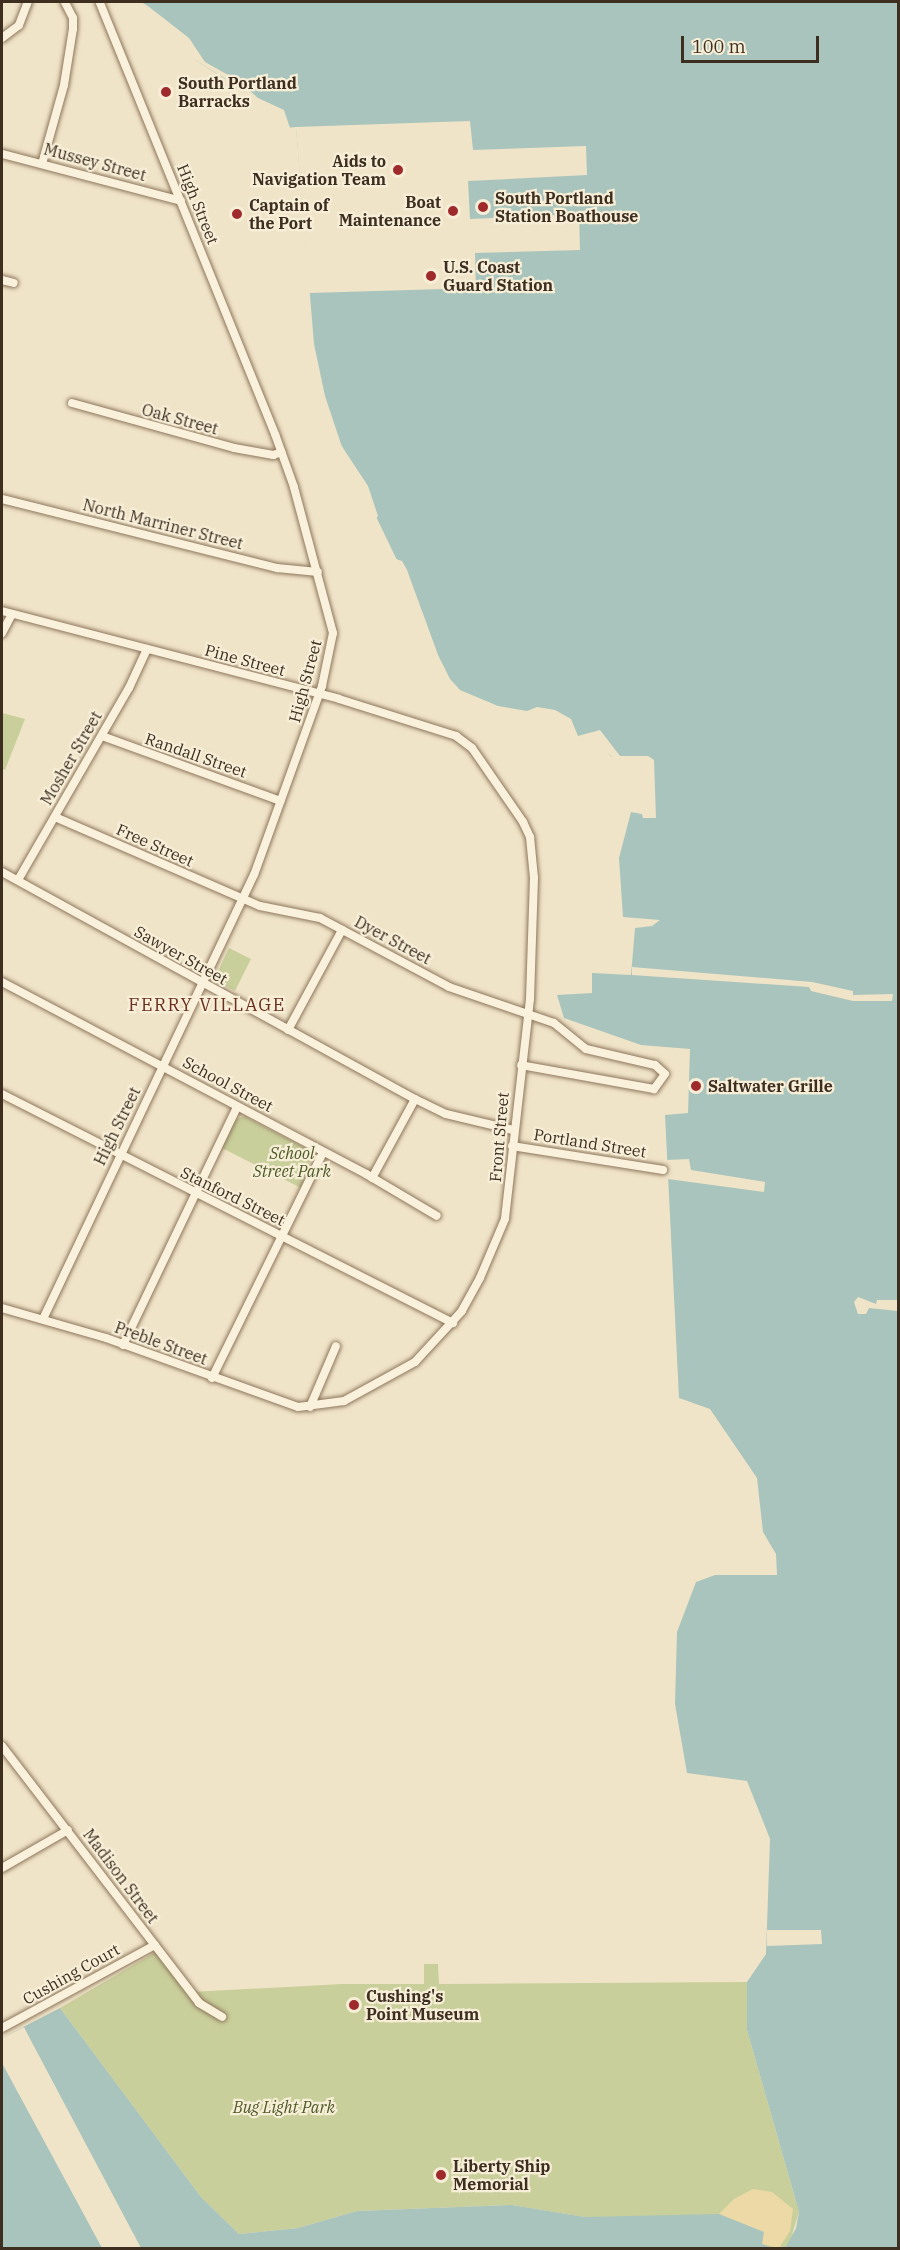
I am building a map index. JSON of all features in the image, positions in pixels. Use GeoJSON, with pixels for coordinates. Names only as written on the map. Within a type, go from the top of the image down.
{"type":"FeatureCollection","features":[{"type":"Feature","properties":{"kind":"street"},"geometry":{"type":"LineString","coordinates":[[2,38],[19,25],[28,2]]}},
{"type":"Feature","properties":{"kind":"street"},"geometry":{"type":"LineString","coordinates":[[42,164],[64,85],[73,29],[73,18],[64,2]]}},
{"type":"Feature","properties":{"kind":"street","name":"High Street"},"geometry":{"type":"LineString","coordinates":[[43,1319],[243,900],[319,694],[333,633],[318,572],[282,452],[100,2]]}},
{"type":"Feature","properties":{"kind":"street","name":"Mussey Street"},"geometry":{"type":"LineString","coordinates":[[2,154],[181,201]]}},
{"type":"Feature","properties":{"kind":"street"},"geometry":{"type":"LineString","coordinates":[[2,280],[14,283]]}},
{"type":"Feature","properties":{"kind":"street","name":"Oak Street"},"geometry":{"type":"LineString","coordinates":[[72,404],[234,448],[273,455],[282,452]]}},
{"type":"Feature","properties":{"kind":"street","name":"North Marriner Street"},"geometry":{"type":"LineString","coordinates":[[2,499],[277,568],[318,572]]}},
{"type":"Feature","properties":{"kind":"street","name":"Pine Street"},"geometry":{"type":"LineString","coordinates":[[2,611],[319,694],[456,736],[472,748],[494,781]]}},
{"type":"Feature","properties":{"kind":"street"},"geometry":{"type":"LineString","coordinates":[[2,633],[12,614]]}},
{"type":"Feature","properties":{"kind":"street","name":"Mosher Street"},"geometry":{"type":"LineString","coordinates":[[18,880],[102,736],[147,649]]}},
{"type":"Feature","properties":{"kind":"street","name":"Randall Street"},"geometry":{"type":"LineString","coordinates":[[102,736],[281,801]]}},
{"type":"Feature","properties":{"kind":"street","name":"Front Street"},"geometry":{"type":"LineString","coordinates":[[310,1407],[345,1401],[389,1379],[422,1355],[453,1323],[480,1278],[500,1234],[508,1201],[533,940],[530,837],[494,781]]}},
{"type":"Feature","properties":{"kind":"street","name":"Free Street"},"geometry":{"type":"LineString","coordinates":[[55,817],[243,900]]}},
{"type":"Feature","properties":{"kind":"street","name":"Sawyer Street"},"geometry":{"type":"LineString","coordinates":[[2,872],[202,984],[415,1099],[446,1114],[513,1130]]}},
{"type":"Feature","properties":{"kind":"street","name":"Dyer Street"},"geometry":{"type":"LineString","coordinates":[[243,900],[282,913],[320,918],[449,987],[554,1023],[586,1049],[655,1065],[665,1074],[654,1089],[521,1065]]}},
{"type":"Feature","properties":{"kind":"street"},"geometry":{"type":"LineString","coordinates":[[288,1030],[342,930]]}},
{"type":"Feature","properties":{"kind":"street","name":"School Street"},"geometry":{"type":"LineString","coordinates":[[2,982],[324,1152],[436,1216]]}},
{"type":"Feature","properties":{"kind":"street","name":"Stanford Street"},"geometry":{"type":"LineString","coordinates":[[2,1094],[195,1195],[453,1323]]}},
{"type":"Feature","properties":{"kind":"street"},"geometry":{"type":"LineString","coordinates":[[372,1178],[415,1099]]}},
{"type":"Feature","properties":{"kind":"street"},"geometry":{"type":"LineString","coordinates":[[123,1345],[237,1107]]}},
{"type":"Feature","properties":{"kind":"street","name":"Portland Street"},"geometry":{"type":"LineString","coordinates":[[512,1146],[663,1170]]}},
{"type":"Feature","properties":{"kind":"street"},"geometry":{"type":"LineString","coordinates":[[212,1378],[324,1152]]}},
{"type":"Feature","properties":{"kind":"street","name":"Preble Street"},"geometry":{"type":"LineString","coordinates":[[2,1308],[123,1345],[276,1402],[310,1407]]}},
{"type":"Feature","properties":{"kind":"street"},"geometry":{"type":"LineString","coordinates":[[310,1407],[336,1346]]}},
{"type":"Feature","properties":{"kind":"street","name":"Madison Street"},"geometry":{"type":"LineString","coordinates":[[2,1746],[199,2003],[222,2017]]}},
{"type":"Feature","properties":{"kind":"street"},"geometry":{"type":"LineString","coordinates":[[2,1868],[68,1830]]}},
{"type":"Feature","properties":{"kind":"street","name":"Cushing Court"},"geometry":{"type":"LineString","coordinates":[[2,2028],[155,1946]]}},
{"type":"Feature","properties":{"kind":"green space"},"geometry":{"type":"Polygon","coordinates":[[[2,713],[25,719],[5,770],[2,769],[2,713]]]}},
{"type":"Feature","properties":{"kind":"green space"},"geometry":{"type":"Polygon","coordinates":[[[229,948],[251,959],[235,991],[214,980],[229,948]]]}},
{"type":"Feature","properties":{"kind":"green space","name":"School Street Park"},"geometry":{"type":"Polygon","coordinates":[[[244,1116],[313,1152],[301,1188],[222,1148],[233,1121],[244,1116]]]}},
{"type":"Feature","properties":{"kind":"green space","name":"Bug Light Park"},"geometry":{"type":"Polygon","coordinates":[[[159,1950],[191,1992],[342,1984],[424,1984],[424,1964],[438,1964],[439,1984],[747,1982],[747,2030],[799,2212],[791,2238],[785,2248],[772,2248],[512,2205],[357,2211],[298,2228],[239,2234],[201,2197],[60,2008],[159,1950]]]}},
{"type":"Feature","properties":{"kind":"sand"},"geometry":{"type":"Polygon","coordinates":[[[753,2189],[772,2192],[793,2209],[790,2231],[779,2248],[762,2244],[719,2214],[734,2199],[753,2189]]]}},
{"type":"Feature","properties":{"kind":"water"},"geometry":{"type":"Polygon","coordinates":[[[142,2],[898,2],[898,2248],[785,2248],[796,2228],[799,2212],[747,2030],[747,1982],[766,1954],[770,1839],[747,1781],[687,1773],[675,1704],[677,1632],[696,1582],[715,1575],[777,1575],[776,1554],[763,1532],[757,1478],[710,1409],[679,1398],[665,1115],[688,1113],[690,1049],[641,1045],[564,1018],[557,995],[592,993],[592,973],[631,975],[635,928],[652,926],[660,920],[623,917],[619,858],[631,812],[652,816],[648,761],[611,757],[601,742],[593,736],[582,740],[559,719],[473,702],[448,683],[422,612],[341,444],[325,396],[314,344],[296,127],[286,128],[279,113],[195,60],[183,38],[142,2]]]}},
{"type":"Feature","properties":{"kind":"water"},"geometry":{"type":"Polygon","coordinates":[[[60,2008],[201,2197],[239,2234],[298,2228],[357,2211],[512,2205],[585,2217],[719,2214],[764,2232],[762,2244],[772,2248],[2,2248],[2,2038],[60,2008]]]}},
{"type":"Feature","properties":{"kind":"pier"},"geometry":{"type":"Polygon","coordinates":[[[144,3],[189,38],[205,62],[239,81],[258,98],[284,110],[290,128],[286,128],[276,116],[239,87],[195,60],[144,3]]]}},
{"type":"Feature","properties":{"kind":"pier"},"geometry":{"type":"Polygon","coordinates":[[[470,121],[473,150],[586,146],[587,175],[468,181],[470,219],[579,214],[580,250],[475,253],[476,288],[309,293],[296,127],[470,121]]]}},
{"type":"Feature","properties":{"kind":"pier"},"geometry":{"type":"Polygon","coordinates":[[[341,445],[368,486],[378,516],[375,520],[341,445]]]}},
{"type":"Feature","properties":{"kind":"pier"},"geometry":{"type":"Polygon","coordinates":[[[393,558],[402,561],[407,570],[438,655],[450,679],[460,690],[498,706],[527,711],[537,707],[555,710],[571,719],[578,736],[600,730],[620,756],[648,756],[654,760],[656,818],[643,818],[642,814],[650,812],[646,764],[615,761],[598,741],[570,739],[558,722],[472,705],[456,695],[446,684],[393,558]]]}},
{"type":"Feature","properties":{"kind":"pier"},"geometry":{"type":"Polygon","coordinates":[[[632,967],[812,982],[853,991],[853,995],[893,994],[892,1001],[853,1001],[811,991],[809,987],[632,975],[632,967]]]}},
{"type":"Feature","properties":{"kind":"pier"},"geometry":{"type":"Polygon","coordinates":[[[689,1159],[691,1170],[765,1182],[764,1192],[668,1179],[667,1160],[689,1159]]]}},
{"type":"Feature","properties":{"kind":"pier"},"geometry":{"type":"Polygon","coordinates":[[[858,1297],[876,1304],[877,1300],[898,1300],[898,1311],[869,1308],[866,1314],[858,1314],[854,1302],[858,1297]]]}},
{"type":"Feature","properties":{"kind":"pier"},"geometry":{"type":"Polygon","coordinates":[[[767,1930],[821,1930],[822,1944],[767,1946],[767,1930]]]}},
{"type":"Feature","properties":{"kind":"pier"},"geometry":{"type":"Polygon","coordinates":[[[24,2027],[141,2248],[102,2248],[2,2063],[2,2038],[24,2027]]]}},
{"type":"Feature","properties":{"kind":"place","name":"South Portland Barracks"},"geometry":{"type":"Point","coordinates":[166,92]}},
{"type":"Feature","properties":{"kind":"place","name":"Aids to Navigation Team"},"geometry":{"type":"Point","coordinates":[398,170]}},
{"type":"Feature","properties":{"kind":"place","name":"South Portland Station Boathouse"},"geometry":{"type":"Point","coordinates":[483,207]}},
{"type":"Feature","properties":{"kind":"place","name":"Boat Maintenance"},"geometry":{"type":"Point","coordinates":[453,211]}},
{"type":"Feature","properties":{"kind":"place","name":"Captain of the Port"},"geometry":{"type":"Point","coordinates":[237,214]}},
{"type":"Feature","properties":{"kind":"place","name":"U.S. Coast Guard Station"},"geometry":{"type":"Point","coordinates":[431,276]}},
{"type":"Feature","properties":{"kind":"place","name":"Saltwater Grille"},"geometry":{"type":"Point","coordinates":[696,1086]}},
{"type":"Feature","properties":{"kind":"place","name":"Cushing's Point Museum"},"geometry":{"type":"Point","coordinates":[354,2005]}},
{"type":"Feature","properties":{"kind":"place","name":"Liberty Ship Memorial"},"geometry":{"type":"Point","coordinates":[441,2175]}},
{"type":"Feature","properties":{"kind":"district","name":"FERRY VILLAGE"},"geometry":{"type":"Point","coordinates":[207,1005]}}]}
